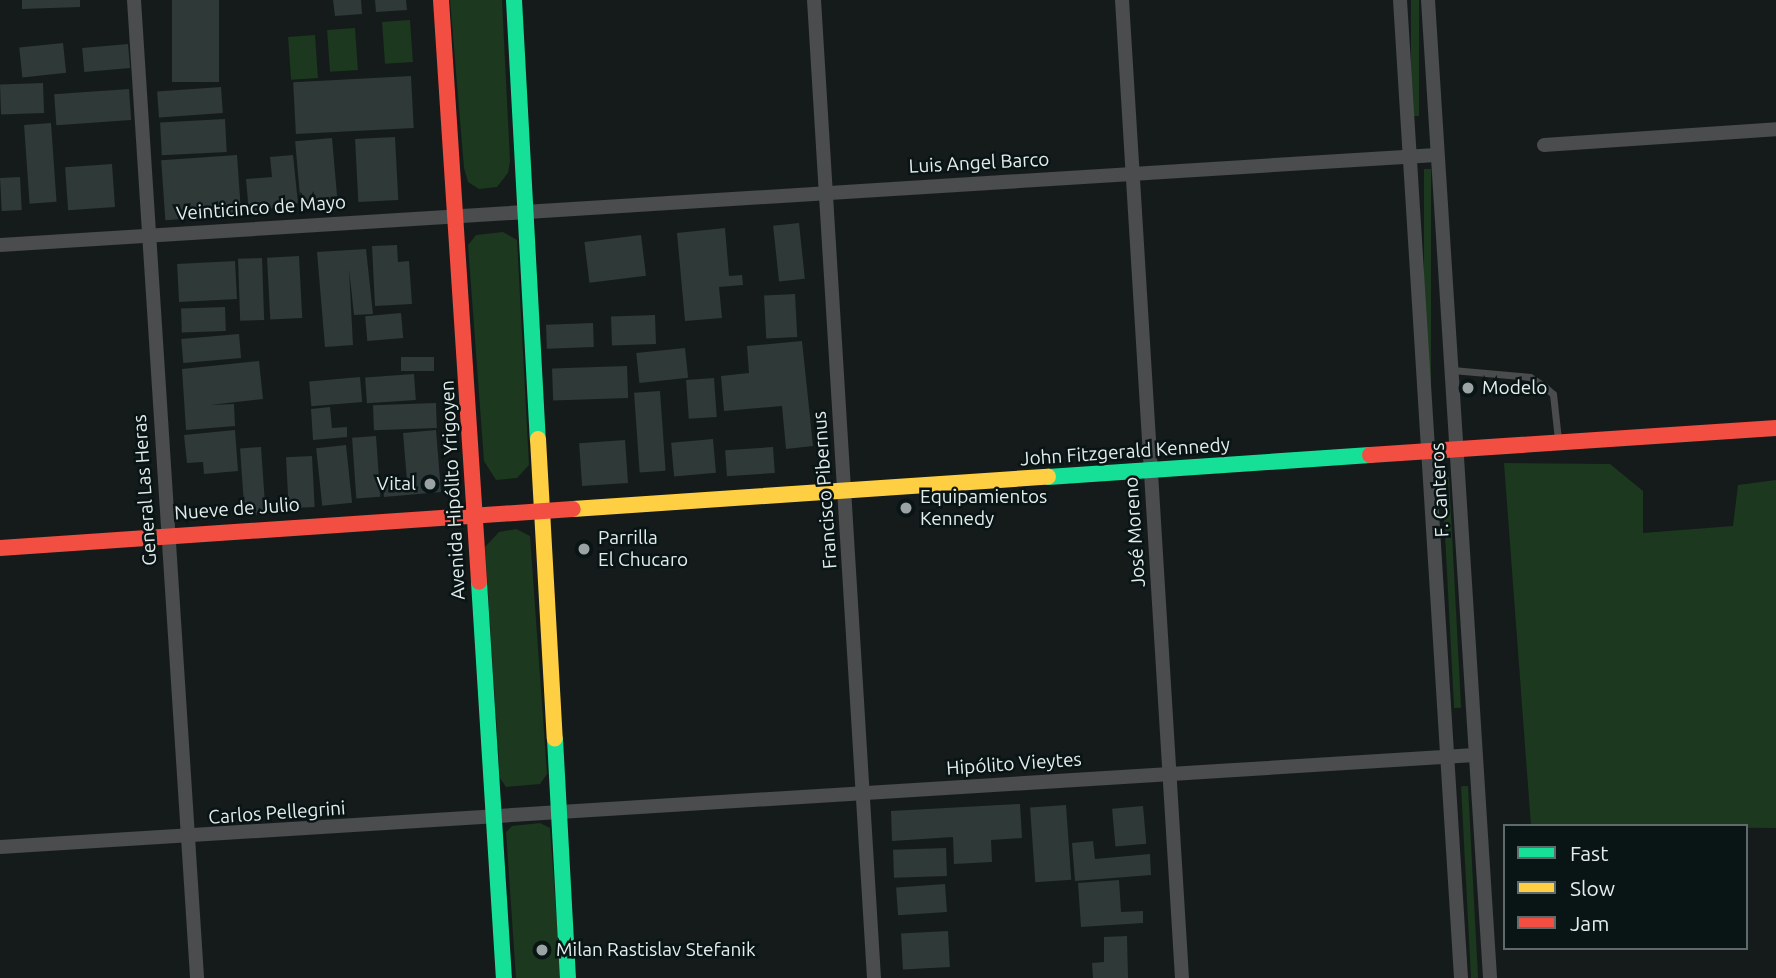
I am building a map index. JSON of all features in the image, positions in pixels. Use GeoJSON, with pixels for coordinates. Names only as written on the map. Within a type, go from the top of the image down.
{"type":"FeatureCollection","features":[{"type":"Feature","properties":{"kind":"main road","name":"Avenida Hipólito Yrigoyen"},"geometry":{"type":"LineString","coordinates":[[440,0],[477,514],[503,978]]}},
{"type":"Feature","properties":{"kind":"main road"},"geometry":{"type":"LineString","coordinates":[[514,0],[544,509],[556,812],[568,978]]}},
{"type":"Feature","properties":{"kind":"main road","name":"John Fitzgerald Kennedy"},"geometry":{"type":"LineString","coordinates":[[477,514],[1776,428]]}},
{"type":"Feature","properties":{"kind":"main road","name":"Nueve de Julio"},"geometry":{"type":"LineString","coordinates":[[0,548],[477,514]]}},
{"type":"Feature","properties":{"kind":"street","name":"General Las Heras"},"geometry":{"type":"LineString","coordinates":[[134,0],[197,978]]}},
{"type":"Feature","properties":{"kind":"street","name":"Francisco Pibernus"},"geometry":{"type":"LineString","coordinates":[[814,0],[874,978]]}},
{"type":"Feature","properties":{"kind":"street","name":"José Moreno"},"geometry":{"type":"LineString","coordinates":[[1122,0],[1182,978]]}},
{"type":"Feature","properties":{"kind":"street","name":"F. Canteros"},"geometry":{"type":"LineString","coordinates":[[1400,0],[1461,978]]}},
{"type":"Feature","properties":{"kind":"street","name":"F. Canteros"},"geometry":{"type":"LineString","coordinates":[[1428,0],[1490,978]]}},
{"type":"Feature","properties":{"kind":"street"},"geometry":{"type":"LineString","coordinates":[[1544,145],[1776,129]]}},
{"type":"Feature","properties":{"kind":"street","name":"Luis Angel Barco"},"geometry":{"type":"LineString","coordinates":[[525,210],[1436,155]]}},
{"type":"Feature","properties":{"kind":"street","name":"Veinticinco de Mayo"},"geometry":{"type":"LineString","coordinates":[[0,245],[525,210]]}},
{"type":"Feature","properties":{"kind":"street","name":"Hipólito Vieytes"},"geometry":{"type":"LineString","coordinates":[[556,812],[1475,755]]}},
{"type":"Feature","properties":{"kind":"street","name":"Carlos Pellegrini"},"geometry":{"type":"LineString","coordinates":[[0,847],[188,838],[556,812]]}},
{"type":"Feature","properties":{"kind":"lane"},"geometry":{"type":"LineString","coordinates":[[1451,370],[1530,377],[1544,386],[1553,394],[1559,443]]}},
{"type":"Feature","properties":{"kind":"green space"},"geometry":{"type":"Polygon","coordinates":[[[450,0],[502,0],[510,161],[508,173],[497,187],[479,189],[468,182],[464,168],[450,0]]]}},
{"type":"Feature","properties":{"kind":"green space"},"geometry":{"type":"Polygon","coordinates":[[[1411,0],[1419,0],[1419,116],[1411,116],[1411,0]]]}},
{"type":"Feature","properties":{"kind":"green space"},"geometry":{"type":"Polygon","coordinates":[[[410,20],[413,62],[385,64],[382,22],[410,20]]]}},
{"type":"Feature","properties":{"kind":"green space"},"geometry":{"type":"Polygon","coordinates":[[[355,28],[358,70],[330,72],[327,30],[355,28]]]}},
{"type":"Feature","properties":{"kind":"green space"},"geometry":{"type":"Polygon","coordinates":[[[315,35],[318,78],[291,80],[288,37],[315,35]]]}},
{"type":"Feature","properties":{"kind":"green space"},"geometry":{"type":"Polygon","coordinates":[[[1424,169],[1431,169],[1431,401],[1424,401],[1424,169]]]}},
{"type":"Feature","properties":{"kind":"green space"},"geometry":{"type":"Polygon","coordinates":[[[503,232],[517,240],[529,465],[517,478],[496,480],[484,461],[468,245],[476,235],[503,232]]]}},
{"type":"Feature","properties":{"kind":"green space"},"geometry":{"type":"Polygon","coordinates":[[[1504,463],[1610,464],[1643,491],[1643,533],[1733,526],[1738,485],[1776,480],[1776,828],[1748,828],[1748,824],[1531,824],[1504,463]]]}},
{"type":"Feature","properties":{"kind":"green space"},"geometry":{"type":"Polygon","coordinates":[[[1442,477],[1449,477],[1461,708],[1454,708],[1442,477]]]}},
{"type":"Feature","properties":{"kind":"green space"},"geometry":{"type":"Polygon","coordinates":[[[516,529],[530,536],[547,774],[540,784],[506,787],[500,778],[485,547],[499,532],[516,529]]]}},
{"type":"Feature","properties":{"kind":"green space"},"geometry":{"type":"Polygon","coordinates":[[[1461,786],[1468,786],[1478,978],[1471,978],[1461,786]]]}},
{"type":"Feature","properties":{"kind":"green space"},"geometry":{"type":"Polygon","coordinates":[[[540,823],[550,828],[561,978],[516,978],[506,832],[512,826],[540,823]]]}},
{"type":"Feature","properties":{"kind":"building"},"geometry":{"type":"Polygon","coordinates":[[[22,0],[80,0],[80,7],[22,9],[22,0]]]}},
{"type":"Feature","properties":{"kind":"building"},"geometry":{"type":"Polygon","coordinates":[[[172,0],[219,0],[219,82],[172,82],[172,0]]]}},
{"type":"Feature","properties":{"kind":"building"},"geometry":{"type":"Polygon","coordinates":[[[333,0],[361,0],[362,14],[335,16],[333,0]]]}},
{"type":"Feature","properties":{"kind":"building"},"geometry":{"type":"Polygon","coordinates":[[[375,0],[406,0],[407,10],[376,12],[375,0]]]}},
{"type":"Feature","properties":{"kind":"building"},"geometry":{"type":"Polygon","coordinates":[[[63,43],[66,73],[22,77],[19,48],[63,43]]]}},
{"type":"Feature","properties":{"kind":"building"},"geometry":{"type":"Polygon","coordinates":[[[128,44],[130,68],[84,72],[82,48],[128,44]]]}},
{"type":"Feature","properties":{"kind":"building"},"geometry":{"type":"Polygon","coordinates":[[[411,76],[414,128],[296,134],[293,82],[411,76]]]}},
{"type":"Feature","properties":{"kind":"building"},"geometry":{"type":"Polygon","coordinates":[[[43,83],[44,113],[1,114],[0,85],[43,83]]]}},
{"type":"Feature","properties":{"kind":"building"},"geometry":{"type":"Polygon","coordinates":[[[221,87],[223,113],[159,117],[157,91],[221,87]]]}},
{"type":"Feature","properties":{"kind":"building"},"geometry":{"type":"Polygon","coordinates":[[[129,89],[131,120],[56,125],[54,94],[129,89]]]}},
{"type":"Feature","properties":{"kind":"building"},"geometry":{"type":"Polygon","coordinates":[[[225,119],[227,152],[162,155],[160,122],[225,119]]]}},
{"type":"Feature","properties":{"kind":"building"},"geometry":{"type":"Polygon","coordinates":[[[51,123],[57,202],[30,204],[24,125],[51,123]]]}},
{"type":"Feature","properties":{"kind":"building"},"geometry":{"type":"Polygon","coordinates":[[[395,137],[398,200],[358,202],[355,139],[395,137]]]}},
{"type":"Feature","properties":{"kind":"building"},"geometry":{"type":"Polygon","coordinates":[[[332,138],[337,200],[301,203],[295,141],[332,138]]]}},
{"type":"Feature","properties":{"kind":"building"},"geometry":{"type":"Polygon","coordinates":[[[237,155],[241,215],[165,220],[161,160],[237,155]]]}},
{"type":"Feature","properties":{"kind":"building"},"geometry":{"type":"Polygon","coordinates":[[[293,155],[298,203],[249,213],[246,179],[272,177],[270,157],[293,155]]]}},
{"type":"Feature","properties":{"kind":"building"},"geometry":{"type":"Polygon","coordinates":[[[112,164],[115,207],[68,210],[65,167],[112,164]]]}},
{"type":"Feature","properties":{"kind":"building"},"geometry":{"type":"Polygon","coordinates":[[[20,177],[22,210],[2,211],[0,178],[20,177]]]}},
{"type":"Feature","properties":{"kind":"building"},"geometry":{"type":"Polygon","coordinates":[[[799,223],[805,279],[779,281],[773,226],[799,223]]]}},
{"type":"Feature","properties":{"kind":"building"},"geometry":{"type":"Polygon","coordinates":[[[725,228],[729,276],[742,275],[743,285],[719,287],[722,318],[685,321],[677,233],[725,228]]]}},
{"type":"Feature","properties":{"kind":"building"},"geometry":{"type":"Polygon","coordinates":[[[641,235],[646,276],[589,283],[584,242],[641,235]]]}},
{"type":"Feature","properties":{"kind":"building"},"geometry":{"type":"Polygon","coordinates":[[[397,245],[398,262],[409,261],[412,304],[375,306],[372,246],[397,245]]]}},
{"type":"Feature","properties":{"kind":"building"},"geometry":{"type":"Polygon","coordinates":[[[366,249],[373,314],[354,315],[349,269],[353,345],[325,347],[317,252],[366,249]]]}},
{"type":"Feature","properties":{"kind":"building"},"geometry":{"type":"Polygon","coordinates":[[[299,256],[302,318],[270,320],[267,258],[299,256]]]}},
{"type":"Feature","properties":{"kind":"building"},"geometry":{"type":"Polygon","coordinates":[[[262,258],[264,320],[240,321],[238,259],[262,258]]]}},
{"type":"Feature","properties":{"kind":"building"},"geometry":{"type":"Polygon","coordinates":[[[235,261],[237,299],[179,302],[177,264],[235,261]]]}},
{"type":"Feature","properties":{"kind":"building"},"geometry":{"type":"Polygon","coordinates":[[[795,294],[797,337],[766,339],[764,296],[795,294]]]}},
{"type":"Feature","properties":{"kind":"building"},"geometry":{"type":"Polygon","coordinates":[[[225,307],[226,331],[182,333],[181,309],[225,307]]]}},
{"type":"Feature","properties":{"kind":"building"},"geometry":{"type":"Polygon","coordinates":[[[401,313],[403,338],[367,341],[365,316],[401,313]]]}},
{"type":"Feature","properties":{"kind":"building"},"geometry":{"type":"Polygon","coordinates":[[[655,315],[656,344],[612,346],[611,317],[655,315]]]}},
{"type":"Feature","properties":{"kind":"building"},"geometry":{"type":"Polygon","coordinates":[[[593,323],[594,347],[547,349],[546,325],[593,323]]]}},
{"type":"Feature","properties":{"kind":"building"},"geometry":{"type":"Polygon","coordinates":[[[239,334],[241,358],[183,363],[181,339],[239,334]]]}},
{"type":"Feature","properties":{"kind":"building"},"geometry":{"type":"Polygon","coordinates":[[[802,341],[813,446],[786,449],[782,406],[724,411],[721,376],[749,373],[747,346],[802,341]]]}},
{"type":"Feature","properties":{"kind":"building"},"geometry":{"type":"Polygon","coordinates":[[[685,348],[688,378],[639,383],[636,353],[685,348]]]}},
{"type":"Feature","properties":{"kind":"building"},"geometry":{"type":"Polygon","coordinates":[[[401,357],[434,357],[434,371],[401,371],[401,357]]]}},
{"type":"Feature","properties":{"kind":"building"},"geometry":{"type":"Polygon","coordinates":[[[259,361],[263,399],[210,405],[234,404],[235,426],[186,430],[182,369],[259,361]]]}},
{"type":"Feature","properties":{"kind":"building"},"geometry":{"type":"Polygon","coordinates":[[[627,366],[628,398],[553,401],[552,369],[627,366]]]}},
{"type":"Feature","properties":{"kind":"building"},"geometry":{"type":"Polygon","coordinates":[[[414,374],[416,400],[367,403],[365,377],[414,374]]]}},
{"type":"Feature","properties":{"kind":"building"},"geometry":{"type":"Polygon","coordinates":[[[360,377],[362,402],[311,406],[309,381],[360,377]]]}},
{"type":"Feature","properties":{"kind":"building"},"geometry":{"type":"Polygon","coordinates":[[[714,378],[717,417],[689,419],[686,380],[714,378]]]}},
{"type":"Feature","properties":{"kind":"building"},"geometry":{"type":"Polygon","coordinates":[[[660,391],[666,471],[640,473],[634,393],[660,391]]]}},
{"type":"Feature","properties":{"kind":"building"},"geometry":{"type":"Polygon","coordinates":[[[436,403],[437,428],[374,430],[373,405],[436,403]]]}},
{"type":"Feature","properties":{"kind":"building"},"geometry":{"type":"Polygon","coordinates":[[[330,407],[332,428],[347,427],[347,437],[313,440],[311,409],[330,407]]]}},
{"type":"Feature","properties":{"kind":"building"},"geometry":{"type":"Polygon","coordinates":[[[235,430],[238,471],[204,474],[203,462],[187,463],[184,435],[235,430]]]}},
{"type":"Feature","properties":{"kind":"building"},"geometry":{"type":"Polygon","coordinates":[[[436,430],[441,492],[384,497],[383,483],[407,481],[403,433],[436,430]]]}},
{"type":"Feature","properties":{"kind":"building"},"geometry":{"type":"Polygon","coordinates":[[[376,436],[380,497],[356,499],[352,438],[376,436]]]}},
{"type":"Feature","properties":{"kind":"building"},"geometry":{"type":"Polygon","coordinates":[[[713,439],[716,473],[674,477],[671,443],[713,439]]]}},
{"type":"Feature","properties":{"kind":"building"},"geometry":{"type":"Polygon","coordinates":[[[625,440],[628,483],[582,486],[579,443],[625,440]]]}},
{"type":"Feature","properties":{"kind":"building"},"geometry":{"type":"Polygon","coordinates":[[[346,445],[352,503],[322,506],[316,448],[346,445]]]}},
{"type":"Feature","properties":{"kind":"building"},"geometry":{"type":"Polygon","coordinates":[[[261,447],[266,514],[245,515],[240,448],[261,447]]]}},
{"type":"Feature","properties":{"kind":"building"},"geometry":{"type":"Polygon","coordinates":[[[773,447],[775,473],[727,476],[725,450],[773,447]]]}},
{"type":"Feature","properties":{"kind":"building"},"geometry":{"type":"Polygon","coordinates":[[[312,456],[315,507],[289,508],[286,457],[312,456]]]}},
{"type":"Feature","properties":{"kind":"building"},"geometry":{"type":"Polygon","coordinates":[[[1020,804],[1022,838],[991,840],[992,862],[954,864],[953,837],[892,841],[891,811],[1020,804]]]}},
{"type":"Feature","properties":{"kind":"building"},"geometry":{"type":"Polygon","coordinates":[[[1066,805],[1071,880],[1035,882],[1030,808],[1066,805]]]}},
{"type":"Feature","properties":{"kind":"building"},"geometry":{"type":"Polygon","coordinates":[[[1143,806],[1146,844],[1115,847],[1112,809],[1143,806]]]}},
{"type":"Feature","properties":{"kind":"building"},"geometry":{"type":"Polygon","coordinates":[[[1093,841],[1095,859],[1150,854],[1151,875],[1075,881],[1072,843],[1093,841]]]}},
{"type":"Feature","properties":{"kind":"building"},"geometry":{"type":"Polygon","coordinates":[[[946,848],[947,876],[894,878],[893,850],[946,848]]]}},
{"type":"Feature","properties":{"kind":"building"},"geometry":{"type":"Polygon","coordinates":[[[1119,880],[1121,912],[1143,911],[1143,923],[1081,927],[1078,883],[1119,880]]]}},
{"type":"Feature","properties":{"kind":"building"},"geometry":{"type":"Polygon","coordinates":[[[945,884],[947,912],[898,915],[896,887],[945,884]]]}},
{"type":"Feature","properties":{"kind":"building"},"geometry":{"type":"Polygon","coordinates":[[[948,931],[950,967],[903,969],[901,933],[948,931]]]}},
{"type":"Feature","properties":{"kind":"building"},"geometry":{"type":"Polygon","coordinates":[[[1127,936],[1128,978],[1093,978],[1092,963],[1104,962],[1104,937],[1127,936]]]}},
{"type":"Feature","properties":{"kind":"traffic: fast"},"geometry":{"type":"LineString","coordinates":[[514,0],[538,439]]}},
{"type":"Feature","properties":{"kind":"traffic: fast"},"geometry":{"type":"LineString","coordinates":[[1048,477],[1370,455]]}},
{"type":"Feature","properties":{"kind":"traffic: fast"},"geometry":{"type":"LineString","coordinates":[[479,582],[504,978]]}},
{"type":"Feature","properties":{"kind":"traffic: fast"},"geometry":{"type":"LineString","coordinates":[[555,739],[568,978]]}},
{"type":"Feature","properties":{"kind":"traffic: slow"},"geometry":{"type":"LineString","coordinates":[[538,439],[555,739]]}},
{"type":"Feature","properties":{"kind":"traffic: slow"},"geometry":{"type":"LineString","coordinates":[[573,509],[1048,477]]}},
{"type":"Feature","properties":{"kind":"traffic: jam"},"geometry":{"type":"LineString","coordinates":[[441,0],[479,582]]}},
{"type":"Feature","properties":{"kind":"traffic: jam"},"geometry":{"type":"LineString","coordinates":[[1370,455],[1776,428]]}},
{"type":"Feature","properties":{"kind":"traffic: jam"},"geometry":{"type":"LineString","coordinates":[[0,548],[573,509]]}},
{"type":"Feature","properties":{"kind":"place","name":"Modelo"},"geometry":{"type":"Point","coordinates":[1468,388]}},
{"type":"Feature","properties":{"kind":"place","name":"Vital"},"geometry":{"type":"Point","coordinates":[430,484]}},
{"type":"Feature","properties":{"kind":"place","name":"Equipamientos Kennedy"},"geometry":{"type":"Point","coordinates":[906,508]}},
{"type":"Feature","properties":{"kind":"place","name":"Parrilla El Chucaro"},"geometry":{"type":"Point","coordinates":[584,549]}},
{"type":"Feature","properties":{"kind":"place","name":"Milan Rastislav Stefanik"},"geometry":{"type":"Point","coordinates":[542,950]}}]}
